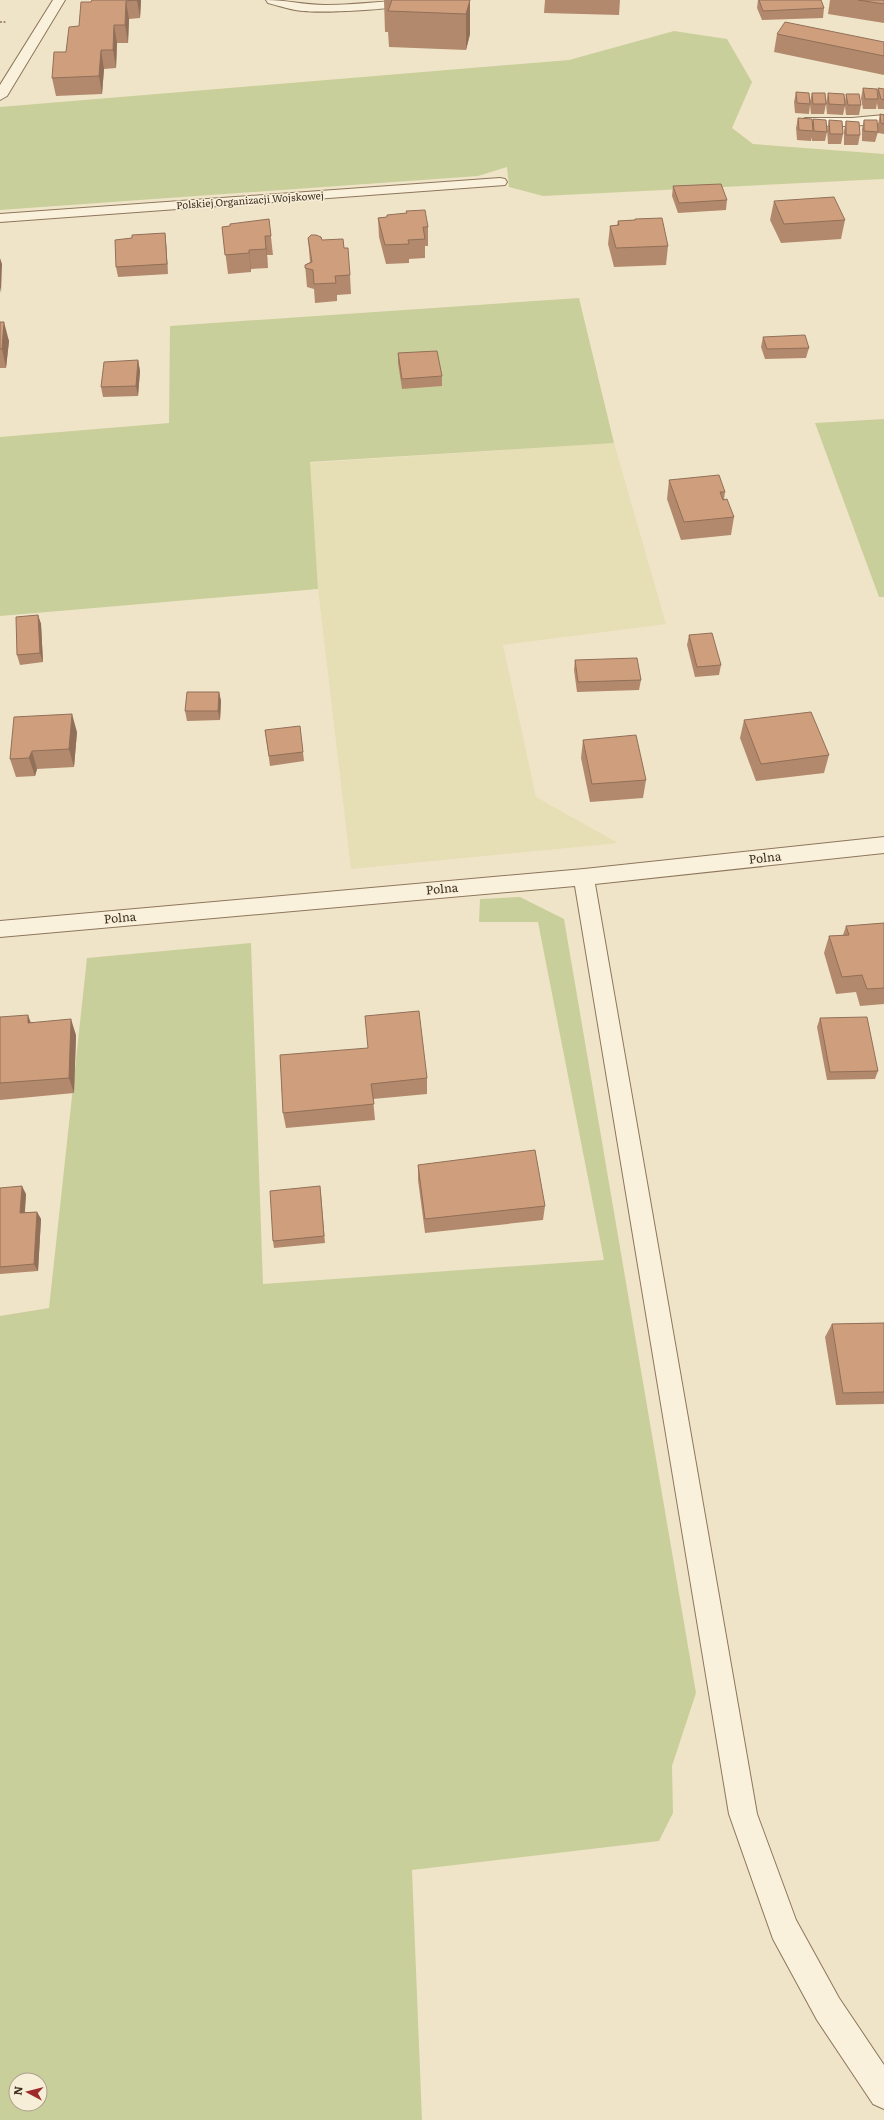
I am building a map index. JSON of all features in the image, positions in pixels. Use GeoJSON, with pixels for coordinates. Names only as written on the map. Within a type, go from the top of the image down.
{"type":"FeatureCollection","features":[{"type":"Feature","properties":{"kind":"street"},"geometry":{"type":"LineString","coordinates":[[0,96],[59,0]]}},
{"type":"Feature","properties":{"kind":"street"},"geometry":{"type":"LineString","coordinates":[[272,0],[304,6],[335,8],[368,7],[415,0]]}},
{"type":"Feature","properties":{"kind":"street"},"geometry":{"type":"LineString","coordinates":[[805,122],[852,122],[884,119]]}},
{"type":"Feature","properties":{"kind":"street","name":"Polskiej Organizacji Wojskowej"},"geometry":{"type":"LineString","coordinates":[[0,218],[500,182]]}},
{"type":"Feature","properties":{"kind":"street","name":"Polna"},"geometry":{"type":"LineString","coordinates":[[0,929],[584,877],[884,845]]}},
{"type":"Feature","properties":{"kind":"street"},"geometry":{"type":"LineString","coordinates":[[584,877],[743,1814],[784,1928],[828,2009],[884,2093]]}},
{"type":"Feature","properties":{"kind":"shaded area"},"geometry":{"type":"Polygon","coordinates":[[[614,443],[666,624],[503,645],[536,797],[618,843],[351,869],[318,589],[309,463],[614,443]]]}},
{"type":"Feature","properties":{"kind":"green space"},"geometry":{"type":"Polygon","coordinates":[[[674,31],[727,39],[752,82],[732,128],[753,144],[884,154],[884,179],[543,196],[509,187],[507,167],[478,176],[0,210],[0,107],[569,60],[674,31]]]}},
{"type":"Feature","properties":{"kind":"green space"},"geometry":{"type":"Polygon","coordinates":[[[579,298],[614,443],[310,462],[318,589],[0,616],[0,437],[169,423],[170,326],[579,298]]]}},
{"type":"Feature","properties":{"kind":"green space"},"geometry":{"type":"Polygon","coordinates":[[[884,419],[884,597],[879,597],[815,423],[884,419]]]}},
{"type":"Feature","properties":{"kind":"green space"},"geometry":{"type":"Polygon","coordinates":[[[520,897],[564,919],[696,1693],[672,1766],[673,1813],[659,1841],[412,1870],[422,2120],[0,2120],[0,1316],[49,1308],[87,958],[251,943],[263,1284],[604,1260],[538,922],[479,922],[480,899],[520,897]]]}},
{"type":"Feature","properties":{"kind":"building"},"geometry":{"type":"Polygon","coordinates":[[[92,0],[137,0],[126,1],[125,25],[114,25],[113,50],[101,50],[99,76],[52,78],[54,52],[66,52],[69,27],[79,26],[81,2],[91,2],[92,0]]]}},
{"type":"Feature","properties":{"kind":"building"},"geometry":{"type":"Polygon","coordinates":[[[392,0],[470,0],[466,14],[388,11],[392,0]]]}},
{"type":"Feature","properties":{"kind":"building"},"geometry":{"type":"Polygon","coordinates":[[[759,0],[821,0],[824,8],[763,11],[759,0]]]}},
{"type":"Feature","properties":{"kind":"building"},"geometry":{"type":"Polygon","coordinates":[[[858,0],[884,0],[884,4],[858,0]]]}},
{"type":"Feature","properties":{"kind":"building"},"geometry":{"type":"Polygon","coordinates":[[[785,22],[884,42],[884,56],[777,34],[785,22]]]}},
{"type":"Feature","properties":{"kind":"building"},"geometry":{"type":"Polygon","coordinates":[[[863,88],[877,89],[878,99],[865,99],[863,88]]]}},
{"type":"Feature","properties":{"kind":"building"},"geometry":{"type":"Polygon","coordinates":[[[878,88],[884,89],[884,100],[881,99],[878,88]]]}},
{"type":"Feature","properties":{"kind":"building"},"geometry":{"type":"Polygon","coordinates":[[[796,92],[809,93],[810,104],[797,103],[796,92]]]}},
{"type":"Feature","properties":{"kind":"building"},"geometry":{"type":"Polygon","coordinates":[[[812,93],[825,93],[826,104],[813,104],[812,93]]]}},
{"type":"Feature","properties":{"kind":"building"},"geometry":{"type":"Polygon","coordinates":[[[828,93],[844,94],[845,105],[829,104],[828,93]]]}},
{"type":"Feature","properties":{"kind":"building"},"geometry":{"type":"Polygon","coordinates":[[[846,94],[859,94],[861,105],[848,105],[846,94]]]}},
{"type":"Feature","properties":{"kind":"building"},"geometry":{"type":"Polygon","coordinates":[[[880,114],[884,115],[884,124],[881,123],[880,114]]]}},
{"type":"Feature","properties":{"kind":"building"},"geometry":{"type":"Polygon","coordinates":[[[798,118],[812,119],[813,131],[799,130],[798,118]]]}},
{"type":"Feature","properties":{"kind":"building"},"geometry":{"type":"Polygon","coordinates":[[[813,119],[826,120],[827,132],[814,131],[813,119]]]}},
{"type":"Feature","properties":{"kind":"building"},"geometry":{"type":"Polygon","coordinates":[[[829,120],[842,121],[843,134],[830,134],[829,120]]]}},
{"type":"Feature","properties":{"kind":"building"},"geometry":{"type":"Polygon","coordinates":[[[864,120],[877,120],[878,132],[864,131],[864,120]]]}},
{"type":"Feature","properties":{"kind":"building"},"geometry":{"type":"Polygon","coordinates":[[[846,121],[859,122],[860,135],[846,135],[846,121]]]}},
{"type":"Feature","properties":{"kind":"building"},"geometry":{"type":"Polygon","coordinates":[[[721,184],[727,200],[679,203],[673,186],[721,184]]]}},
{"type":"Feature","properties":{"kind":"building"},"geometry":{"type":"Polygon","coordinates":[[[834,197],[845,220],[784,224],[774,201],[834,197]]]}},
{"type":"Feature","properties":{"kind":"building"},"geometry":{"type":"Polygon","coordinates":[[[425,210],[428,227],[423,227],[425,239],[408,240],[409,244],[385,245],[378,218],[387,217],[387,215],[407,213],[406,211],[425,210]]]}},
{"type":"Feature","properties":{"kind":"building"},"geometry":{"type":"Polygon","coordinates":[[[662,218],[668,246],[616,248],[610,226],[619,225],[618,221],[662,218]]]}},
{"type":"Feature","properties":{"kind":"building"},"geometry":{"type":"Polygon","coordinates":[[[269,219],[271,236],[265,236],[266,249],[249,250],[249,253],[225,255],[222,227],[230,226],[230,224],[269,219]]]}},
{"type":"Feature","properties":{"kind":"building"},"geometry":{"type":"Polygon","coordinates":[[[165,233],[167,264],[116,267],[115,240],[132,238],[132,235],[165,233]]]}},
{"type":"Feature","properties":{"kind":"building"},"geometry":{"type":"Polygon","coordinates":[[[311,235],[321,237],[322,240],[343,239],[344,248],[348,248],[350,275],[335,276],[336,283],[314,284],[313,270],[305,268],[305,265],[312,262],[308,238],[311,235]]]}},
{"type":"Feature","properties":{"kind":"building"},"geometry":{"type":"Polygon","coordinates":[[[0,322],[4,322],[2,349],[0,349],[0,322]]]}},
{"type":"Feature","properties":{"kind":"building"},"geometry":{"type":"Polygon","coordinates":[[[805,335],[809,348],[767,349],[763,337],[805,335]]]}},
{"type":"Feature","properties":{"kind":"building"},"geometry":{"type":"Polygon","coordinates":[[[437,351],[442,376],[402,379],[398,353],[437,351]]]}},
{"type":"Feature","properties":{"kind":"building"},"geometry":{"type":"Polygon","coordinates":[[[138,360],[136,386],[101,387],[104,362],[138,360]]]}},
{"type":"Feature","properties":{"kind":"building"},"geometry":{"type":"Polygon","coordinates":[[[719,475],[725,492],[720,492],[723,500],[727,499],[734,517],[684,522],[669,480],[719,475]]]}},
{"type":"Feature","properties":{"kind":"building"},"geometry":{"type":"Polygon","coordinates":[[[38,615],[40,653],[17,655],[16,617],[38,615]]]}},
{"type":"Feature","properties":{"kind":"building"},"geometry":{"type":"Polygon","coordinates":[[[712,633],[721,665],[697,667],[689,635],[712,633]]]}},
{"type":"Feature","properties":{"kind":"building"},"geometry":{"type":"Polygon","coordinates":[[[637,658],[641,680],[578,682],[575,660],[637,658]]]}},
{"type":"Feature","properties":{"kind":"building"},"geometry":{"type":"Polygon","coordinates":[[[187,692],[219,692],[218,711],[185,711],[187,692]]]}},
{"type":"Feature","properties":{"kind":"building"},"geometry":{"type":"Polygon","coordinates":[[[811,712],[829,755],[761,764],[744,720],[811,712]]]}},
{"type":"Feature","properties":{"kind":"building"},"geometry":{"type":"Polygon","coordinates":[[[72,714],[69,749],[32,751],[29,758],[10,759],[14,717],[72,714]]]}},
{"type":"Feature","properties":{"kind":"building"},"geometry":{"type":"Polygon","coordinates":[[[300,726],[303,752],[269,756],[265,730],[300,726]]]}},
{"type":"Feature","properties":{"kind":"building"},"geometry":{"type":"Polygon","coordinates":[[[636,735],[646,780],[592,784],[583,740],[636,735]]]}},
{"type":"Feature","properties":{"kind":"building"},"geometry":{"type":"Polygon","coordinates":[[[884,923],[884,988],[867,989],[862,975],[842,977],[829,936],[849,935],[846,926],[884,923]]]}},
{"type":"Feature","properties":{"kind":"building"},"geometry":{"type":"Polygon","coordinates":[[[419,1011],[427,1078],[371,1084],[374,1104],[283,1113],[280,1055],[368,1048],[365,1016],[419,1011]]]}},
{"type":"Feature","properties":{"kind":"building"},"geometry":{"type":"Polygon","coordinates":[[[28,1015],[28,1023],[71,1019],[69,1078],[0,1083],[0,1017],[28,1015]]]}},
{"type":"Feature","properties":{"kind":"building"},"geometry":{"type":"Polygon","coordinates":[[[867,1017],[878,1071],[830,1072],[820,1018],[867,1017]]]}},
{"type":"Feature","properties":{"kind":"building"},"geometry":{"type":"Polygon","coordinates":[[[535,1150],[545,1206],[425,1219],[418,1165],[535,1150]]]}},
{"type":"Feature","properties":{"kind":"building"},"geometry":{"type":"Polygon","coordinates":[[[22,1186],[20,1213],[37,1212],[34,1264],[0,1267],[0,1188],[22,1186]]]}},
{"type":"Feature","properties":{"kind":"building"},"geometry":{"type":"Polygon","coordinates":[[[320,1186],[324,1236],[273,1241],[270,1191],[320,1186]]]}},
{"type":"Feature","properties":{"kind":"building"},"geometry":{"type":"Polygon","coordinates":[[[884,1323],[884,1392],[843,1393],[832,1324],[884,1323]]]}}]}
